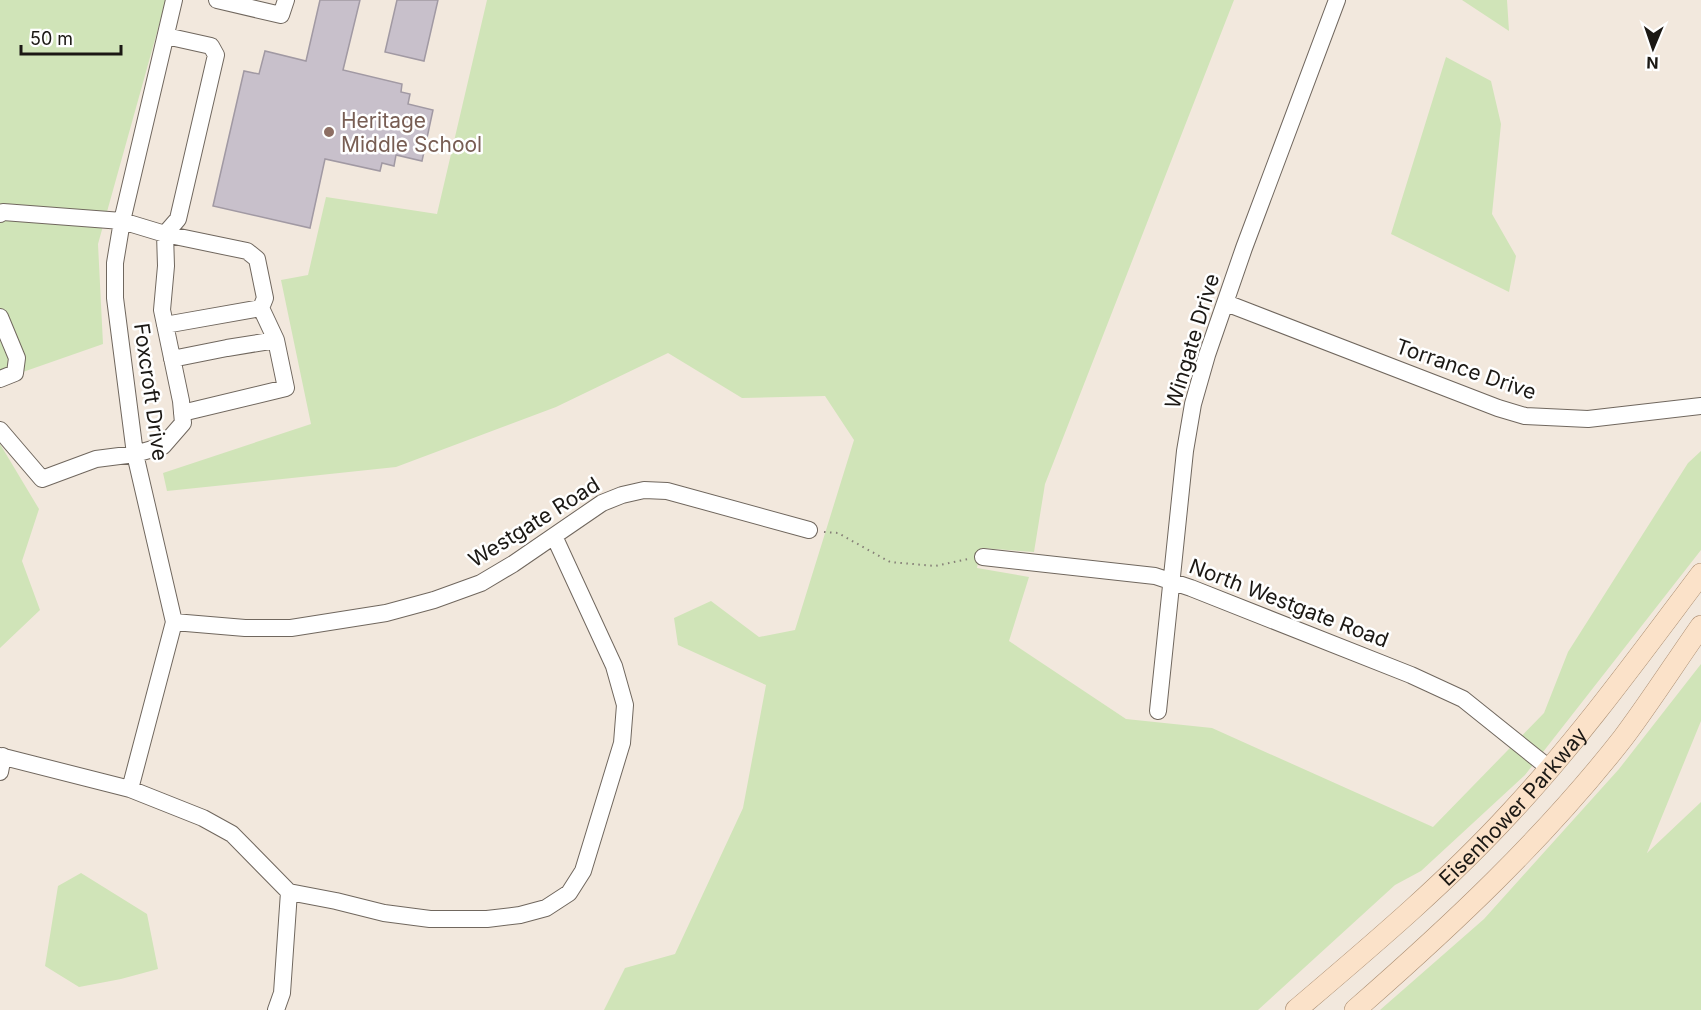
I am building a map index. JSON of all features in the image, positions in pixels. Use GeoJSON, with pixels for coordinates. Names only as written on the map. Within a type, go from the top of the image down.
{"type":"FeatureCollection","features":[{"type":"Feature","properties":{"kind":"main road","name":"Eisenhower Parkway"},"geometry":{"type":"LineString","coordinates":[[1296,1010],[1435,888],[1510,813],[1598,709],[1701,574]]}},
{"type":"Feature","properties":{"kind":"main road","name":"Eisenhower Parkway"},"geometry":{"type":"LineString","coordinates":[[1355,1010],[1456,921],[1533,843],[1623,737],[1701,626]]}},
{"type":"Feature","properties":{"kind":"street","name":"Foxcroft Drive"},"geometry":{"type":"LineString","coordinates":[[130,789],[174,622],[135,454],[115,298],[115,263],[122,221],[174,0]]}},
{"type":"Feature","properties":{"kind":"street"},"geometry":{"type":"LineString","coordinates":[[217,0],[242,3],[282,15],[286,0]]}},
{"type":"Feature","properties":{"kind":"street","name":"Wingate Drive"},"geometry":{"type":"LineString","coordinates":[[1158,711],[1185,451],[1193,404],[1207,355],[1244,248],[1337,0]]}},
{"type":"Feature","properties":{"kind":"street"},"geometry":{"type":"LineString","coordinates":[[0,430],[42,479],[96,459],[135,454],[163,446],[183,423],[162,310],[165,234],[178,219],[216,55],[211,46],[166,36]]}},
{"type":"Feature","properties":{"kind":"street"},"geometry":{"type":"LineString","coordinates":[[0,214],[3,212],[122,221],[165,234],[247,251],[257,259],[265,298],[261,308],[276,340],[286,388],[182,413]]}},
{"type":"Feature","properties":{"kind":"street","name":"Torrance Drive"},"geometry":{"type":"LineString","coordinates":[[1226,303],[1498,408],[1525,416],[1588,419],[1701,406]]}},
{"type":"Feature","properties":{"kind":"street"},"geometry":{"type":"LineString","coordinates":[[165,325],[261,308]]}},
{"type":"Feature","properties":{"kind":"street"},"geometry":{"type":"LineString","coordinates":[[0,317],[17,358],[15,373],[0,379]]}},
{"type":"Feature","properties":{"kind":"street"},"geometry":{"type":"LineString","coordinates":[[172,359],[276,340]]}},
{"type":"Feature","properties":{"kind":"street","name":"Westgate Road"},"geometry":{"type":"LineString","coordinates":[[174,622],[245,628],[291,628],[386,613],[434,600],[481,583],[602,503],[644,490],[667,491],[809,530]]}},
{"type":"Feature","properties":{"kind":"street"},"geometry":{"type":"LineString","coordinates":[[1,762],[130,789],[203,818],[232,834],[289,892],[384,913],[430,919],[487,919],[520,915],[546,908],[569,893],[582,871],[622,743],[626,705],[614,666],[554,536]]}},
{"type":"Feature","properties":{"kind":"street","name":"North Westgate Road"},"geometry":{"type":"LineString","coordinates":[[983,557],[1155,576],[1172,581],[1411,675],[1463,699],[1549,768]]}},
{"type":"Feature","properties":{"kind":"street"},"geometry":{"type":"LineString","coordinates":[[276,1010],[282,993],[289,892]]}},
{"type":"Feature","properties":{"kind":"path"},"geometry":{"type":"LineString","coordinates":[[809,530],[838,533],[890,562],[935,566],[959,559],[983,557]]}},
{"type":"Feature","properties":{"kind":"green space"},"geometry":{"type":"Polygon","coordinates":[[[0,0],[166,0],[98,244],[103,344],[0,380],[0,0]]]}},
{"type":"Feature","properties":{"kind":"green space"},"geometry":{"type":"Polygon","coordinates":[[[487,0],[1234,0],[1045,484],[1034,552],[981,548],[977,568],[1029,577],[1009,641],[1126,719],[1212,728],[1433,827],[1544,713],[1568,652],[1688,463],[1701,451],[1701,550],[1525,775],[1421,871],[1395,885],[1258,1010],[604,1010],[625,968],[675,954],[743,808],[766,685],[678,645],[674,618],[711,601],[759,637],[795,630],[854,440],[825,396],[742,398],[668,353],[556,407],[396,467],[167,491],[163,473],[311,424],[281,280],[308,275],[326,197],[437,214],[487,0]]]}},
{"type":"Feature","properties":{"kind":"green space"},"geometry":{"type":"Polygon","coordinates":[[[1462,0],[1507,0],[1509,31],[1462,0]]]}},
{"type":"Feature","properties":{"kind":"green space"},"geometry":{"type":"Polygon","coordinates":[[[1446,57],[1491,81],[1501,124],[1492,214],[1516,256],[1509,292],[1391,234],[1446,57]]]}},
{"type":"Feature","properties":{"kind":"green space"},"geometry":{"type":"Polygon","coordinates":[[[0,444],[39,509],[22,561],[40,610],[0,648],[0,444]]]}},
{"type":"Feature","properties":{"kind":"green space"},"geometry":{"type":"Polygon","coordinates":[[[1701,664],[1701,721],[1647,853],[1701,802],[1701,1010],[1380,1010],[1484,919],[1619,769],[1701,664]]]}},
{"type":"Feature","properties":{"kind":"green space"},"geometry":{"type":"Polygon","coordinates":[[[81,873],[147,914],[158,969],[79,987],[45,966],[58,886],[81,873]]]}},
{"type":"Feature","properties":{"kind":"building","name":"Heritage Middle School"},"geometry":{"type":"Polygon","coordinates":[[[320,0],[360,0],[343,70],[402,84],[401,92],[410,94],[408,104],[433,110],[422,161],[396,155],[394,166],[382,163],[380,171],[325,159],[310,228],[213,206],[244,71],[259,74],[265,51],[306,61],[320,0]]]}},
{"type":"Feature","properties":{"kind":"building"},"geometry":{"type":"Polygon","coordinates":[[[397,0],[438,0],[424,61],[385,52],[397,0]]]}},
{"type":"Feature","properties":{"kind":"place","name":"Heritage Middle School"},"geometry":{"type":"Point","coordinates":[329,132]}}]}
